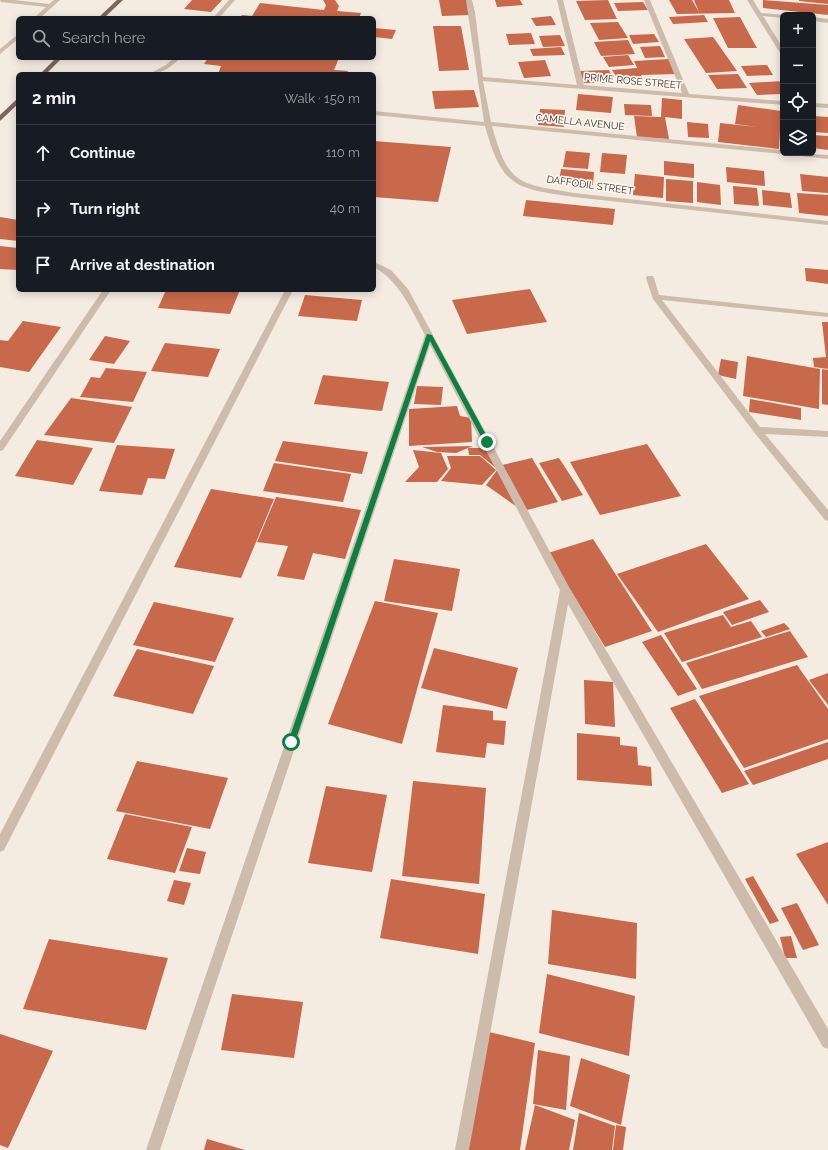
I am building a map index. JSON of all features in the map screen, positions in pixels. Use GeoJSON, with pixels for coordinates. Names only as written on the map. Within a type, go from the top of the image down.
{"type":"FeatureCollection","features":[{"type":"Feature","properties":{"kind":"main road"},"geometry":{"type":"LineString","coordinates":[[103,16],[120,0]]}},
{"type":"Feature","properties":{"kind":"main road"},"geometry":{"type":"LineString","coordinates":[[45,72],[58,60]]}},
{"type":"Feature","properties":{"kind":"main road"},"geometry":{"type":"LineString","coordinates":[[0,119],[16,102]]}},
{"type":"Feature","properties":{"kind":"street"},"geometry":{"type":"LineString","coordinates":[[1,0],[50,6]]}},
{"type":"Feature","properties":{"kind":"street"},"geometry":{"type":"LineString","coordinates":[[39,16],[56,0]]}},
{"type":"Feature","properties":{"kind":"street"},"geometry":{"type":"LineString","coordinates":[[218,16],[232,0]]}},
{"type":"Feature","properties":{"kind":"street","name":"DAFFODIL STREET"},"geometry":{"type":"LineString","coordinates":[[469,0],[472,12],[487,123],[496,153],[505,171],[513,179],[525,184],[574,195],[828,223]]}},
{"type":"Feature","properties":{"kind":"street"},"geometry":{"type":"LineString","coordinates":[[560,0],[582,87]]}},
{"type":"Feature","properties":{"kind":"street"},"geometry":{"type":"LineString","coordinates":[[648,0],[686,95]]}},
{"type":"Feature","properties":{"kind":"street"},"geometry":{"type":"LineString","coordinates":[[750,0],[780,48]]}},
{"type":"Feature","properties":{"kind":"street"},"geometry":{"type":"LineString","coordinates":[[758,14],[780,16]]}},
{"type":"Feature","properties":{"kind":"street"},"geometry":{"type":"LineString","coordinates":[[816,20],[828,21]]}},
{"type":"Feature","properties":{"kind":"street"},"geometry":{"type":"LineString","coordinates":[[0,52],[16,38]]}},
{"type":"Feature","properties":{"kind":"street"},"geometry":{"type":"LineString","coordinates":[[156,72],[168,66],[175,60]]}},
{"type":"Feature","properties":{"kind":"street","name":"PRIME ROSE STREET"},"geometry":{"type":"LineString","coordinates":[[481,78],[780,103]]}},
{"type":"Feature","properties":{"kind":"street"},"geometry":{"type":"LineString","coordinates":[[816,104],[828,106]]}},
{"type":"Feature","properties":{"kind":"street","name":"CAMELLA AVENUE"},"geometry":{"type":"LineString","coordinates":[[376,113],[780,152]]}},
{"type":"Feature","properties":{"kind":"street"},"geometry":{"type":"LineString","coordinates":[[816,155],[828,156]]}},
{"type":"Feature","properties":{"kind":"street"},"geometry":{"type":"LineString","coordinates":[[376,265],[388,272],[404,290],[565,590],[828,1042]]}},
{"type":"Feature","properties":{"kind":"street"},"geometry":{"type":"LineString","coordinates":[[650,278],[656,297],[757,430],[828,517]]}},
{"type":"Feature","properties":{"kind":"street"},"geometry":{"type":"LineString","coordinates":[[0,448],[107,292]]}},
{"type":"Feature","properties":{"kind":"street"},"geometry":{"type":"LineString","coordinates":[[0,846],[288,292]]}},
{"type":"Feature","properties":{"kind":"street"},"geometry":{"type":"LineString","coordinates":[[656,297],[828,315]]}},
{"type":"Feature","properties":{"kind":"street"},"geometry":{"type":"LineString","coordinates":[[153,1150],[429,335]]}},
{"type":"Feature","properties":{"kind":"street"},"geometry":{"type":"LineString","coordinates":[[757,430],[828,434]]}},
{"type":"Feature","properties":{"kind":"street"},"geometry":{"type":"LineString","coordinates":[[462,1150],[565,590]]}},
{"type":"Feature","properties":{"kind":"building"},"geometry":{"type":"Polygon","coordinates":[[[192,0],[222,0],[211,12],[184,9],[192,0]]]}},
{"type":"Feature","properties":{"kind":"building"},"geometry":{"type":"Polygon","coordinates":[[[323,0],[335,0],[339,6],[337,11],[361,13],[360,16],[252,16],[260,3],[324,10],[326,5],[323,0]]]}},
{"type":"Feature","properties":{"kind":"building"},"geometry":{"type":"Polygon","coordinates":[[[439,0],[467,0],[470,15],[442,16],[439,0]]]}},
{"type":"Feature","properties":{"kind":"building"},"geometry":{"type":"Polygon","coordinates":[[[495,0],[520,0],[523,5],[497,7],[495,0]]]}},
{"type":"Feature","properties":{"kind":"building"},"geometry":{"type":"Polygon","coordinates":[[[608,0],[617,19],[585,20],[576,1],[608,0]]]}},
{"type":"Feature","properties":{"kind":"building"},"geometry":{"type":"Polygon","coordinates":[[[669,0],[692,0],[699,12],[694,0],[729,0],[735,13],[677,14],[669,0]]]}},
{"type":"Feature","properties":{"kind":"building"},"geometry":{"type":"Polygon","coordinates":[[[763,0],[828,5],[828,15],[816,14],[816,12],[763,8],[763,0]]]}},
{"type":"Feature","properties":{"kind":"building"},"geometry":{"type":"Polygon","coordinates":[[[828,0],[828,4],[799,1],[828,0]]]}},
{"type":"Feature","properties":{"kind":"building"},"geometry":{"type":"Polygon","coordinates":[[[643,2],[648,10],[618,11],[614,3],[643,2]]]}},
{"type":"Feature","properties":{"kind":"building"},"geometry":{"type":"Polygon","coordinates":[[[704,15],[708,22],[673,24],[669,17],[704,15]]]}},
{"type":"Feature","properties":{"kind":"building"},"geometry":{"type":"Polygon","coordinates":[[[551,16],[556,25],[536,26],[531,18],[551,16]]]}},
{"type":"Feature","properties":{"kind":"building"},"geometry":{"type":"Polygon","coordinates":[[[740,17],[757,48],[728,48],[713,18],[740,17]]]}},
{"type":"Feature","properties":{"kind":"building"},"geometry":{"type":"Polygon","coordinates":[[[618,22],[628,38],[599,40],[590,23],[618,22]]]}},
{"type":"Feature","properties":{"kind":"building"},"geometry":{"type":"Polygon","coordinates":[[[433,26],[461,26],[469,70],[439,71],[433,26]]]}},
{"type":"Feature","properties":{"kind":"building"},"geometry":{"type":"Polygon","coordinates":[[[376,28],[396,30],[392,39],[376,37],[376,28]]]}},
{"type":"Feature","properties":{"kind":"building"},"geometry":{"type":"Polygon","coordinates":[[[531,33],[535,44],[509,45],[506,34],[531,33]]]}},
{"type":"Feature","properties":{"kind":"building"},"geometry":{"type":"Polygon","coordinates":[[[654,34],[659,42],[633,44],[629,35],[654,34]]]}},
{"type":"Feature","properties":{"kind":"building"},"geometry":{"type":"Polygon","coordinates":[[[560,35],[565,46],[543,47],[539,36],[560,35]]]}},
{"type":"Feature","properties":{"kind":"building"},"geometry":{"type":"Polygon","coordinates":[[[713,37],[737,71],[706,73],[684,39],[713,37]]]}},
{"type":"Feature","properties":{"kind":"building"},"geometry":{"type":"Polygon","coordinates":[[[628,40],[635,54],[601,56],[594,42],[628,40]]]}},
{"type":"Feature","properties":{"kind":"building"},"geometry":{"type":"Polygon","coordinates":[[[660,46],[665,57],[645,58],[640,47],[660,46]]]}},
{"type":"Feature","properties":{"kind":"building"},"geometry":{"type":"Polygon","coordinates":[[[561,47],[565,55],[533,56],[530,49],[561,47]]]}},
{"type":"Feature","properties":{"kind":"building"},"geometry":{"type":"Polygon","coordinates":[[[628,55],[634,65],[609,67],[603,57],[628,55]]]}},
{"type":"Feature","properties":{"kind":"building"},"geometry":{"type":"Polygon","coordinates":[[[669,59],[677,74],[641,75],[643,78],[618,80],[612,70],[637,68],[639,72],[634,61],[669,59]]]}},
{"type":"Feature","properties":{"kind":"building"},"geometry":{"type":"Polygon","coordinates":[[[207,60],[338,60],[334,70],[348,71],[219,72],[221,66],[204,64],[207,60]]]}},
{"type":"Feature","properties":{"kind":"building"},"geometry":{"type":"Polygon","coordinates":[[[545,60],[551,76],[524,78],[518,62],[545,60]]]}},
{"type":"Feature","properties":{"kind":"building"},"geometry":{"type":"Polygon","coordinates":[[[767,65],[773,75],[747,76],[741,66],[767,65]]]}},
{"type":"Feature","properties":{"kind":"building"},"geometry":{"type":"Polygon","coordinates":[[[609,70],[615,83],[584,83],[580,71],[609,70]]]}},
{"type":"Feature","properties":{"kind":"building"},"geometry":{"type":"Polygon","coordinates":[[[738,74],[747,88],[717,89],[708,75],[738,74]]]}},
{"type":"Feature","properties":{"kind":"building"},"geometry":{"type":"Polygon","coordinates":[[[780,81],[780,94],[757,95],[749,83],[780,81]]]}},
{"type":"Feature","properties":{"kind":"building"},"geometry":{"type":"Polygon","coordinates":[[[474,90],[479,107],[435,109],[432,91],[474,90]]]}},
{"type":"Feature","properties":{"kind":"building"},"geometry":{"type":"Polygon","coordinates":[[[578,94],[613,97],[611,113],[576,110],[578,94]]]}},
{"type":"Feature","properties":{"kind":"building"},"geometry":{"type":"Polygon","coordinates":[[[662,98],[682,100],[682,119],[665,117],[669,139],[637,137],[634,116],[661,117],[662,98]]]}},
{"type":"Feature","properties":{"kind":"building"},"geometry":{"type":"Polygon","coordinates":[[[624,104],[651,105],[652,116],[625,115],[624,104]]]}},
{"type":"Feature","properties":{"kind":"building"},"geometry":{"type":"Polygon","coordinates":[[[738,105],[780,111],[779,149],[718,142],[720,123],[757,127],[735,124],[738,105]]]}},
{"type":"Feature","properties":{"kind":"building"},"geometry":{"type":"Polygon","coordinates":[[[540,109],[565,110],[564,127],[538,125],[540,109]]]}},
{"type":"Feature","properties":{"kind":"building"},"geometry":{"type":"Polygon","coordinates":[[[816,116],[828,117],[828,133],[816,132],[816,116]]]}},
{"type":"Feature","properties":{"kind":"building"},"geometry":{"type":"Polygon","coordinates":[[[687,122],[708,124],[709,138],[688,137],[687,122]]]}},
{"type":"Feature","properties":{"kind":"building"},"geometry":{"type":"Polygon","coordinates":[[[816,135],[828,136],[828,150],[816,148],[816,135]]]}},
{"type":"Feature","properties":{"kind":"building"},"geometry":{"type":"Polygon","coordinates":[[[376,141],[451,147],[438,202],[376,197],[376,141]]]}},
{"type":"Feature","properties":{"kind":"building"},"geometry":{"type":"Polygon","coordinates":[[[566,151],[590,153],[588,169],[563,167],[566,151]]]}},
{"type":"Feature","properties":{"kind":"building"},"geometry":{"type":"Polygon","coordinates":[[[602,153],[627,155],[625,174],[600,172],[602,153]]]}},
{"type":"Feature","properties":{"kind":"building"},"geometry":{"type":"Polygon","coordinates":[[[664,161],[694,164],[694,178],[664,175],[664,161]]]}},
{"type":"Feature","properties":{"kind":"building"},"geometry":{"type":"Polygon","coordinates":[[[726,167],[764,171],[765,186],[727,182],[726,167]]]}},
{"type":"Feature","properties":{"kind":"building"},"geometry":{"type":"Polygon","coordinates":[[[561,169],[594,172],[593,185],[559,182],[561,169]]]}},
{"type":"Feature","properties":{"kind":"building"},"geometry":{"type":"Polygon","coordinates":[[[635,174],[664,177],[663,198],[633,195],[635,174]]]}},
{"type":"Feature","properties":{"kind":"building"},"geometry":{"type":"Polygon","coordinates":[[[800,174],[828,177],[828,193],[802,191],[800,174]]]}},
{"type":"Feature","properties":{"kind":"building"},"geometry":{"type":"Polygon","coordinates":[[[666,179],[693,181],[693,203],[666,201],[666,179]]]}},
{"type":"Feature","properties":{"kind":"building"},"geometry":{"type":"Polygon","coordinates":[[[697,182],[720,185],[721,205],[697,202],[697,182]]]}},
{"type":"Feature","properties":{"kind":"building"},"geometry":{"type":"Polygon","coordinates":[[[733,186],[757,188],[759,206],[734,204],[733,186]]]}},
{"type":"Feature","properties":{"kind":"building"},"geometry":{"type":"Polygon","coordinates":[[[762,190],[790,193],[792,208],[763,205],[762,190]]]}},
{"type":"Feature","properties":{"kind":"building"},"geometry":{"type":"Polygon","coordinates":[[[797,193],[828,195],[828,216],[799,213],[797,193]]]}},
{"type":"Feature","properties":{"kind":"building"},"geometry":{"type":"Polygon","coordinates":[[[526,200],[615,209],[613,225],[523,216],[526,200]]]}},
{"type":"Feature","properties":{"kind":"building"},"geometry":{"type":"Polygon","coordinates":[[[0,217],[16,220],[16,241],[0,239],[0,217]]]}},
{"type":"Feature","properties":{"kind":"building"},"geometry":{"type":"Polygon","coordinates":[[[0,246],[16,248],[16,270],[0,269],[0,246]]]}},
{"type":"Feature","properties":{"kind":"building"},"geometry":{"type":"Polygon","coordinates":[[[805,268],[828,270],[828,284],[806,281],[805,268]]]}},
{"type":"Feature","properties":{"kind":"building"},"geometry":{"type":"Polygon","coordinates":[[[530,289],[547,322],[467,334],[452,300],[530,289]]]}},
{"type":"Feature","properties":{"kind":"building"},"geometry":{"type":"Polygon","coordinates":[[[165,292],[239,292],[230,314],[158,308],[165,292]]]}},
{"type":"Feature","properties":{"kind":"building"},"geometry":{"type":"Polygon","coordinates":[[[305,295],[362,300],[357,321],[298,316],[305,295]]]}},
{"type":"Feature","properties":{"kind":"building"},"geometry":{"type":"Polygon","coordinates":[[[23,321],[61,327],[29,372],[0,367],[0,340],[8,341],[23,321]]]}},
{"type":"Feature","properties":{"kind":"building"},"geometry":{"type":"Polygon","coordinates":[[[822,322],[828,322],[828,369],[814,367],[813,358],[826,357],[822,322]]]}},
{"type":"Feature","properties":{"kind":"building"},"geometry":{"type":"Polygon","coordinates":[[[105,336],[130,341],[114,364],[89,360],[105,336]]]}},
{"type":"Feature","properties":{"kind":"building"},"geometry":{"type":"Polygon","coordinates":[[[165,343],[220,349],[208,377],[151,371],[165,343]]]}},
{"type":"Feature","properties":{"kind":"building"},"geometry":{"type":"Polygon","coordinates":[[[747,356],[820,369],[819,409],[743,396],[747,356]]]}},
{"type":"Feature","properties":{"kind":"building"},"geometry":{"type":"Polygon","coordinates":[[[721,359],[738,362],[736,379],[718,375],[721,359]]]}},
{"type":"Feature","properties":{"kind":"building"},"geometry":{"type":"Polygon","coordinates":[[[106,368],[147,372],[133,402],[80,397],[91,377],[100,378],[106,368]]]}},
{"type":"Feature","properties":{"kind":"building"},"geometry":{"type":"Polygon","coordinates":[[[822,369],[828,370],[828,405],[822,404],[822,369]]]}},
{"type":"Feature","properties":{"kind":"building"},"geometry":{"type":"Polygon","coordinates":[[[323,375],[389,382],[382,411],[314,404],[323,375]]]}},
{"type":"Feature","properties":{"kind":"building"},"geometry":{"type":"Polygon","coordinates":[[[417,386],[443,387],[441,405],[414,404],[417,386]]]}},
{"type":"Feature","properties":{"kind":"building"},"geometry":{"type":"Polygon","coordinates":[[[71,398],[132,407],[114,443],[44,435],[71,398]]]}},
{"type":"Feature","properties":{"kind":"building"},"geometry":{"type":"Polygon","coordinates":[[[750,399],[801,408],[801,420],[749,412],[750,399]]]}},
{"type":"Feature","properties":{"kind":"building"},"geometry":{"type":"Polygon","coordinates":[[[457,406],[460,416],[471,418],[472,442],[409,446],[409,409],[457,406]]]}},
{"type":"Feature","properties":{"kind":"building"},"geometry":{"type":"Polygon","coordinates":[[[37,440],[93,448],[73,485],[15,476],[37,440]]]}},
{"type":"Feature","properties":{"kind":"building"},"geometry":{"type":"Polygon","coordinates":[[[283,441],[368,452],[362,474],[275,461],[283,441]]]}},
{"type":"Feature","properties":{"kind":"building"},"geometry":{"type":"Polygon","coordinates":[[[647,444],[681,496],[600,515],[570,462],[647,444]]]}},
{"type":"Feature","properties":{"kind":"building"},"geometry":{"type":"Polygon","coordinates":[[[117,445],[175,449],[165,479],[148,478],[142,495],[99,491],[117,445]]]}},
{"type":"Feature","properties":{"kind":"building"},"geometry":{"type":"Polygon","coordinates":[[[473,446],[456,453],[437,452],[422,447],[473,446]]]}},
{"type":"Feature","properties":{"kind":"building"},"geometry":{"type":"Polygon","coordinates":[[[468,448],[488,448],[496,468],[480,455],[469,455],[468,448]]]}},
{"type":"Feature","properties":{"kind":"building"},"geometry":{"type":"Polygon","coordinates":[[[413,450],[441,453],[448,469],[437,482],[405,482],[419,467],[413,450]]]}},
{"type":"Feature","properties":{"kind":"building"},"geometry":{"type":"Polygon","coordinates":[[[447,456],[480,456],[496,470],[482,485],[441,481],[451,468],[447,456]]]}},
{"type":"Feature","properties":{"kind":"building"},"geometry":{"type":"Polygon","coordinates":[[[532,458],[558,502],[527,510],[502,465],[532,458]]]}},
{"type":"Feature","properties":{"kind":"building"},"geometry":{"type":"Polygon","coordinates":[[[559,458],[583,495],[562,501],[539,463],[559,458]]]}},
{"type":"Feature","properties":{"kind":"building"},"geometry":{"type":"Polygon","coordinates":[[[274,463],[351,474],[343,502],[263,491],[274,463]]]}},
{"type":"Feature","properties":{"kind":"building"},"geometry":{"type":"Polygon","coordinates":[[[498,469],[517,507],[486,485],[498,469]]]}},
{"type":"Feature","properties":{"kind":"building"},"geometry":{"type":"Polygon","coordinates":[[[211,489],[274,499],[241,578],[174,567],[211,489]]]}},
{"type":"Feature","properties":{"kind":"building"},"geometry":{"type":"Polygon","coordinates":[[[276,497],[361,510],[345,559],[313,553],[304,580],[277,576],[288,546],[257,542],[276,497]]]}},
{"type":"Feature","properties":{"kind":"building"},"geometry":{"type":"Polygon","coordinates":[[[593,539],[652,631],[605,647],[548,553],[593,539]]]}},
{"type":"Feature","properties":{"kind":"building"},"geometry":{"type":"Polygon","coordinates":[[[706,544],[749,599],[658,632],[617,574],[706,544]]]}},
{"type":"Feature","properties":{"kind":"building"},"geometry":{"type":"Polygon","coordinates":[[[394,559],[460,569],[452,611],[384,601],[394,559]]]}},
{"type":"Feature","properties":{"kind":"building"},"geometry":{"type":"Polygon","coordinates":[[[760,600],[769,612],[732,625],[723,612],[760,600]]]}},
{"type":"Feature","properties":{"kind":"building"},"geometry":{"type":"Polygon","coordinates":[[[375,601],[438,613],[402,744],[328,724],[375,601]]]}},
{"type":"Feature","properties":{"kind":"building"},"geometry":{"type":"Polygon","coordinates":[[[154,602],[234,618],[215,662],[133,645],[154,602]]]}},
{"type":"Feature","properties":{"kind":"building"},"geometry":{"type":"Polygon","coordinates":[[[723,615],[731,627],[751,621],[762,637],[682,662],[664,633],[723,615]]]}},
{"type":"Feature","properties":{"kind":"building"},"geometry":{"type":"Polygon","coordinates":[[[784,623],[790,629],[766,637],[761,631],[784,623]]]}},
{"type":"Feature","properties":{"kind":"building"},"geometry":{"type":"Polygon","coordinates":[[[790,631],[808,657],[702,689],[686,663],[790,631]]]}},
{"type":"Feature","properties":{"kind":"building"},"geometry":{"type":"Polygon","coordinates":[[[661,635],[697,689],[678,696],[642,642],[661,635]]]}},
{"type":"Feature","properties":{"kind":"building"},"geometry":{"type":"Polygon","coordinates":[[[434,648],[518,668],[507,709],[421,688],[434,648]]]}},
{"type":"Feature","properties":{"kind":"building"},"geometry":{"type":"Polygon","coordinates":[[[137,649],[214,666],[193,714],[113,696],[137,649]]]}},
{"type":"Feature","properties":{"kind":"building"},"geometry":{"type":"Polygon","coordinates":[[[797,665],[828,709],[828,739],[744,768],[699,696],[797,665]]]}},
{"type":"Feature","properties":{"kind":"building"},"geometry":{"type":"Polygon","coordinates":[[[828,673],[828,705],[809,680],[828,673]]]}},
{"type":"Feature","properties":{"kind":"building"},"geometry":{"type":"Polygon","coordinates":[[[584,680],[613,682],[615,727],[585,724],[584,680]]]}},
{"type":"Feature","properties":{"kind":"building"},"geometry":{"type":"Polygon","coordinates":[[[695,699],[749,784],[722,793],[670,708],[695,699]]]}},
{"type":"Feature","properties":{"kind":"building"},"geometry":{"type":"Polygon","coordinates":[[[443,705],[493,711],[493,720],[506,721],[504,745],[487,743],[485,758],[436,752],[443,705]]]}},
{"type":"Feature","properties":{"kind":"building"},"geometry":{"type":"Polygon","coordinates":[[[577,733],[620,737],[620,745],[637,747],[638,765],[651,767],[652,786],[577,780],[577,733]]]}},
{"type":"Feature","properties":{"kind":"building"},"geometry":{"type":"Polygon","coordinates":[[[828,742],[828,759],[753,785],[744,771],[828,742]]]}},
{"type":"Feature","properties":{"kind":"building"},"geometry":{"type":"Polygon","coordinates":[[[137,761],[228,778],[210,829],[116,811],[137,761]]]}},
{"type":"Feature","properties":{"kind":"building"},"geometry":{"type":"Polygon","coordinates":[[[413,781],[486,788],[479,884],[402,876],[413,781]]]}},
{"type":"Feature","properties":{"kind":"building"},"geometry":{"type":"Polygon","coordinates":[[[326,786],[387,795],[372,872],[308,863],[326,786]]]}},
{"type":"Feature","properties":{"kind":"building"},"geometry":{"type":"Polygon","coordinates":[[[125,814],[192,827],[175,873],[107,859],[125,814]]]}},
{"type":"Feature","properties":{"kind":"building"},"geometry":{"type":"Polygon","coordinates":[[[828,842],[828,905],[796,854],[828,842]]]}},
{"type":"Feature","properties":{"kind":"building"},"geometry":{"type":"Polygon","coordinates":[[[187,848],[206,852],[200,874],[179,871],[187,848]]]}},
{"type":"Feature","properties":{"kind":"building"},"geometry":{"type":"Polygon","coordinates":[[[753,876],[779,921],[770,924],[745,879],[753,876]]]}},
{"type":"Feature","properties":{"kind":"building"},"geometry":{"type":"Polygon","coordinates":[[[391,879],[485,894],[478,954],[380,938],[391,879]]]}},
{"type":"Feature","properties":{"kind":"building"},"geometry":{"type":"Polygon","coordinates":[[[174,880],[191,883],[184,905],[167,901],[174,880]]]}},
{"type":"Feature","properties":{"kind":"building"},"geometry":{"type":"Polygon","coordinates":[[[797,903],[819,945],[803,950],[781,908],[797,903]]]}},
{"type":"Feature","properties":{"kind":"building"},"geometry":{"type":"Polygon","coordinates":[[[552,910],[637,923],[636,979],[548,964],[552,910]]]}},
{"type":"Feature","properties":{"kind":"building"},"geometry":{"type":"Polygon","coordinates":[[[791,936],[797,958],[785,958],[780,937],[791,936]]]}},
{"type":"Feature","properties":{"kind":"building"},"geometry":{"type":"Polygon","coordinates":[[[49,939],[168,958],[146,1030],[23,1009],[49,939]]]}},
{"type":"Feature","properties":{"kind":"building"},"geometry":{"type":"Polygon","coordinates":[[[547,974],[635,996],[629,1056],[539,1033],[547,974]]]}},
{"type":"Feature","properties":{"kind":"building"},"geometry":{"type":"Polygon","coordinates":[[[232,994],[303,1002],[294,1058],[221,1050],[232,994]]]}},
{"type":"Feature","properties":{"kind":"building"},"geometry":{"type":"Polygon","coordinates":[[[489,1032],[535,1043],[520,1150],[468,1150],[489,1032]]]}},
{"type":"Feature","properties":{"kind":"building"},"geometry":{"type":"Polygon","coordinates":[[[0,1034],[53,1051],[8,1148],[0,1145],[0,1034]]]}},
{"type":"Feature","properties":{"kind":"building"},"geometry":{"type":"Polygon","coordinates":[[[538,1050],[570,1056],[566,1110],[533,1104],[538,1050]]]}},
{"type":"Feature","properties":{"kind":"building"},"geometry":{"type":"Polygon","coordinates":[[[581,1058],[630,1075],[621,1125],[570,1106],[581,1058]]]}},
{"type":"Feature","properties":{"kind":"building"},"geometry":{"type":"Polygon","coordinates":[[[535,1105],[575,1120],[569,1150],[525,1150],[535,1105]]]}},
{"type":"Feature","properties":{"kind":"building"},"geometry":{"type":"Polygon","coordinates":[[[579,1113],[615,1126],[612,1150],[573,1150],[579,1113]]]}},
{"type":"Feature","properties":{"kind":"building"},"geometry":{"type":"Polygon","coordinates":[[[616,1125],[626,1127],[623,1150],[613,1150],[616,1125]]]}},
{"type":"Feature","properties":{"kind":"building"},"geometry":{"type":"Polygon","coordinates":[[[207,1139],[245,1150],[204,1150],[207,1139]]]}},
{"type":"Feature","properties":{"kind":"route"},"geometry":{"type":"LineString","coordinates":[[291,742],[429,335],[487,442]]}}]}
